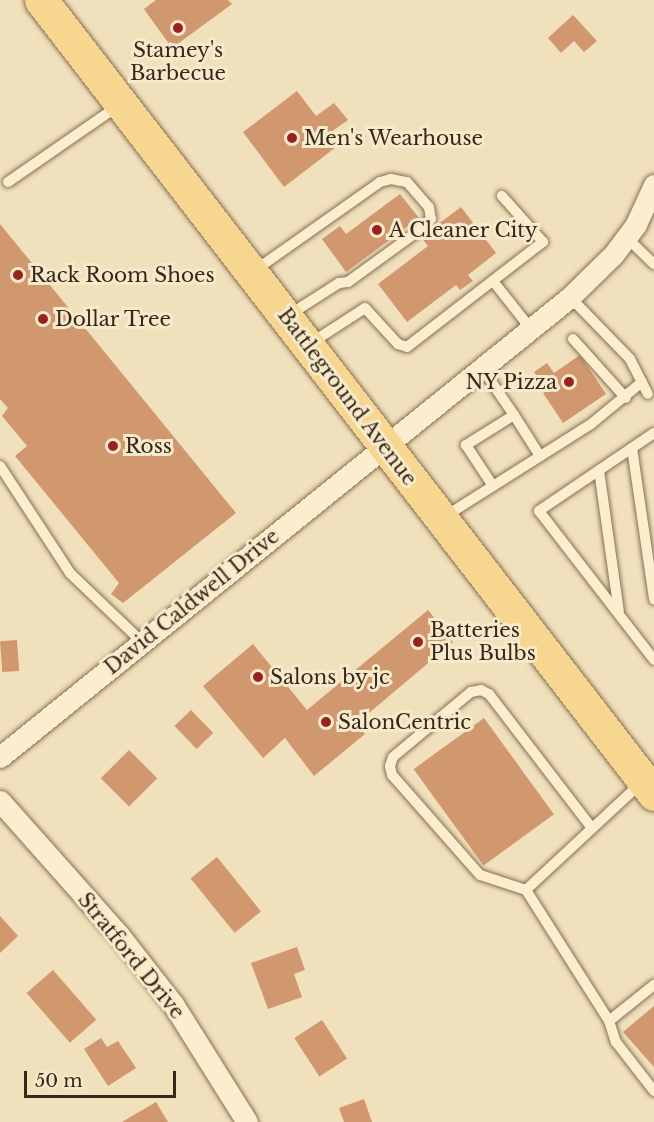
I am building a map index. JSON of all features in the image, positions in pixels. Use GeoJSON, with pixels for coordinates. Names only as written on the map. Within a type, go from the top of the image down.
{"type":"FeatureCollection","features":[{"type":"Feature","properties":{"kind":"main road","name":"Battleground Avenue"},"geometry":{"type":"LineString","coordinates":[[41,0],[384,447],[649,787]]}},
{"type":"Feature","properties":{"kind":"street","name":"David Caldwell Drive"},"geometry":{"type":"LineString","coordinates":[[0,757],[570,297],[626,237],[654,185]]}},
{"type":"Feature","properties":{"kind":"street","name":"Stratford Drive"},"geometry":{"type":"LineString","coordinates":[[0,801],[118,935],[173,1004],[247,1122]]}},
{"type":"Feature","properties":{"kind":"lane"},"geometry":{"type":"LineString","coordinates":[[8,182],[120,104]]}},
{"type":"Feature","properties":{"kind":"lane"},"geometry":{"type":"LineString","coordinates":[[251,273],[380,182],[391,179],[407,182],[429,207],[431,219],[421,229],[348,282],[339,283],[286,317]]}},
{"type":"Feature","properties":{"kind":"lane"},"geometry":{"type":"LineString","coordinates":[[308,345],[365,308],[398,344],[407,347],[493,281],[543,242],[502,196]]}},
{"type":"Feature","properties":{"kind":"lane"},"geometry":{"type":"LineString","coordinates":[[626,237],[654,264]]}},
{"type":"Feature","properties":{"kind":"lane"},"geometry":{"type":"LineString","coordinates":[[493,281],[531,328]]}},
{"type":"Feature","properties":{"kind":"lane"},"geometry":{"type":"LineString","coordinates":[[570,297],[630,358],[648,394]]}},
{"type":"Feature","properties":{"kind":"lane"},"geometry":{"type":"LineString","coordinates":[[573,339],[626,398]]}},
{"type":"Feature","properties":{"kind":"lane"},"geometry":{"type":"LineString","coordinates":[[482,368],[540,456]]}},
{"type":"Feature","properties":{"kind":"lane"},"geometry":{"type":"LineString","coordinates":[[441,519],[626,398],[642,382]]}},
{"type":"Feature","properties":{"kind":"lane"},"geometry":{"type":"LineString","coordinates":[[493,486],[466,445],[514,415]]}},
{"type":"Feature","properties":{"kind":"lane"},"geometry":{"type":"LineString","coordinates":[[654,433],[539,511],[654,660]]}},
{"type":"Feature","properties":{"kind":"lane"},"geometry":{"type":"LineString","coordinates":[[632,448],[654,599]]}},
{"type":"Feature","properties":{"kind":"lane"},"geometry":{"type":"LineString","coordinates":[[0,466],[70,573],[142,642]]}},
{"type":"Feature","properties":{"kind":"lane"},"geometry":{"type":"LineString","coordinates":[[599,470],[619,615]]}},
{"type":"Feature","properties":{"kind":"lane"},"geometry":{"type":"LineString","coordinates":[[592,828],[489,694],[481,690],[471,692],[393,757],[390,766],[392,775],[480,875],[526,890],[609,1021],[616,1042],[654,1091]]}},
{"type":"Feature","properties":{"kind":"lane"},"geometry":{"type":"LineString","coordinates":[[526,890],[592,828],[649,787]]}},
{"type":"Feature","properties":{"kind":"lane"},"geometry":{"type":"LineString","coordinates":[[609,1021],[654,985]]}},
{"type":"Feature","properties":{"kind":"building","name":"Stamey's Barbecue"},"geometry":{"type":"Polygon","coordinates":[[[156,0],[228,0],[232,4],[172,48],[144,9],[156,0]]]}},
{"type":"Feature","properties":{"kind":"building"},"geometry":{"type":"Polygon","coordinates":[[[573,15],[597,41],[584,52],[574,41],[561,53],[548,38],[573,15]]]}},
{"type":"Feature","properties":{"kind":"building","name":"Men's Wearhouse"},"geometry":{"type":"Polygon","coordinates":[[[297,91],[316,116],[334,103],[348,120],[331,132],[340,144],[284,187],[243,132],[297,91]]]}},
{"type":"Feature","properties":{"kind":"building","name":"A Cleaner City"},"geometry":{"type":"Polygon","coordinates":[[[400,194],[419,218],[346,272],[322,239],[340,226],[346,234],[400,194]]]}},
{"type":"Feature","properties":{"kind":"building"},"geometry":{"type":"Polygon","coordinates":[[[461,207],[496,253],[468,275],[473,281],[460,290],[456,285],[407,322],[378,284],[428,246],[421,237],[461,207]]]}},
{"type":"Feature","properties":{"kind":"building"},"geometry":{"type":"Polygon","coordinates":[[[0,224],[236,513],[123,603],[111,594],[119,583],[15,456],[27,446],[2,416],[8,408],[0,399],[0,224]]]}},
{"type":"Feature","properties":{"kind":"building","name":"NY Pizza"},"geometry":{"type":"Polygon","coordinates":[[[580,355],[606,394],[563,423],[543,393],[547,391],[534,372],[547,363],[554,373],[580,355]]]}},
{"type":"Feature","properties":{"kind":"building"},"geometry":{"type":"Polygon","coordinates":[[[428,610],[453,642],[356,724],[365,734],[314,776],[285,738],[263,758],[203,686],[253,644],[307,710],[428,610]]]}},
{"type":"Feature","properties":{"kind":"building"},"geometry":{"type":"Polygon","coordinates":[[[17,640],[19,671],[2,672],[0,641],[17,640]]]}},
{"type":"Feature","properties":{"kind":"building"},"geometry":{"type":"Polygon","coordinates":[[[191,710],[213,733],[197,749],[174,726],[191,710]]]}},
{"type":"Feature","properties":{"kind":"building"},"geometry":{"type":"Polygon","coordinates":[[[484,718],[554,814],[484,865],[414,769],[484,718]]]}},
{"type":"Feature","properties":{"kind":"building"},"geometry":{"type":"Polygon","coordinates":[[[129,750],[157,778],[129,807],[101,778],[129,750]]]}},
{"type":"Feature","properties":{"kind":"building"},"geometry":{"type":"Polygon","coordinates":[[[217,857],[261,911],[235,933],[191,878],[217,857]]]}},
{"type":"Feature","properties":{"kind":"building"},"geometry":{"type":"Polygon","coordinates":[[[0,916],[18,936],[0,953],[0,916]]]}},
{"type":"Feature","properties":{"kind":"building"},"geometry":{"type":"Polygon","coordinates":[[[297,947],[305,970],[294,974],[302,997],[268,1009],[251,963],[297,947]]]}},
{"type":"Feature","properties":{"kind":"building"},"geometry":{"type":"Polygon","coordinates":[[[53,970],[96,1020],[70,1043],[27,993],[53,970]]]}},
{"type":"Feature","properties":{"kind":"building"},"geometry":{"type":"Polygon","coordinates":[[[654,1006],[654,1067],[623,1032],[654,1006]]]}},
{"type":"Feature","properties":{"kind":"building"},"geometry":{"type":"Polygon","coordinates":[[[322,1020],[347,1059],[319,1077],[294,1038],[322,1020]]]}},
{"type":"Feature","properties":{"kind":"building"},"geometry":{"type":"Polygon","coordinates":[[[101,1038],[107,1047],[118,1041],[136,1068],[108,1086],[84,1049],[101,1038]]]}},
{"type":"Feature","properties":{"kind":"building"},"geometry":{"type":"Polygon","coordinates":[[[364,1099],[372,1122],[344,1122],[339,1108],[364,1099]]]}},
{"type":"Feature","properties":{"kind":"building"},"geometry":{"type":"Polygon","coordinates":[[[156,1102],[168,1122],[122,1122],[156,1102]]]}},
{"type":"Feature","properties":{"kind":"place","name":"Stamey's Barbecue"},"geometry":{"type":"Point","coordinates":[178,28]}},
{"type":"Feature","properties":{"kind":"place","name":"Men's Wearhouse"},"geometry":{"type":"Point","coordinates":[292,138]}},
{"type":"Feature","properties":{"kind":"place","name":"A Cleaner City"},"geometry":{"type":"Point","coordinates":[377,230]}},
{"type":"Feature","properties":{"kind":"place","name":"Rack Room Shoes"},"geometry":{"type":"Point","coordinates":[18,275]}},
{"type":"Feature","properties":{"kind":"place","name":"Dollar Tree"},"geometry":{"type":"Point","coordinates":[43,319]}},
{"type":"Feature","properties":{"kind":"place","name":"NY Pizza"},"geometry":{"type":"Point","coordinates":[569,382]}},
{"type":"Feature","properties":{"kind":"place","name":"Ross"},"geometry":{"type":"Point","coordinates":[113,446]}},
{"type":"Feature","properties":{"kind":"place","name":"Batteries Plus Bulbs"},"geometry":{"type":"Point","coordinates":[418,642]}},
{"type":"Feature","properties":{"kind":"place","name":"Salons by jc"},"geometry":{"type":"Point","coordinates":[258,677]}},
{"type":"Feature","properties":{"kind":"place","name":"SalonCentric"},"geometry":{"type":"Point","coordinates":[326,722]}}]}
